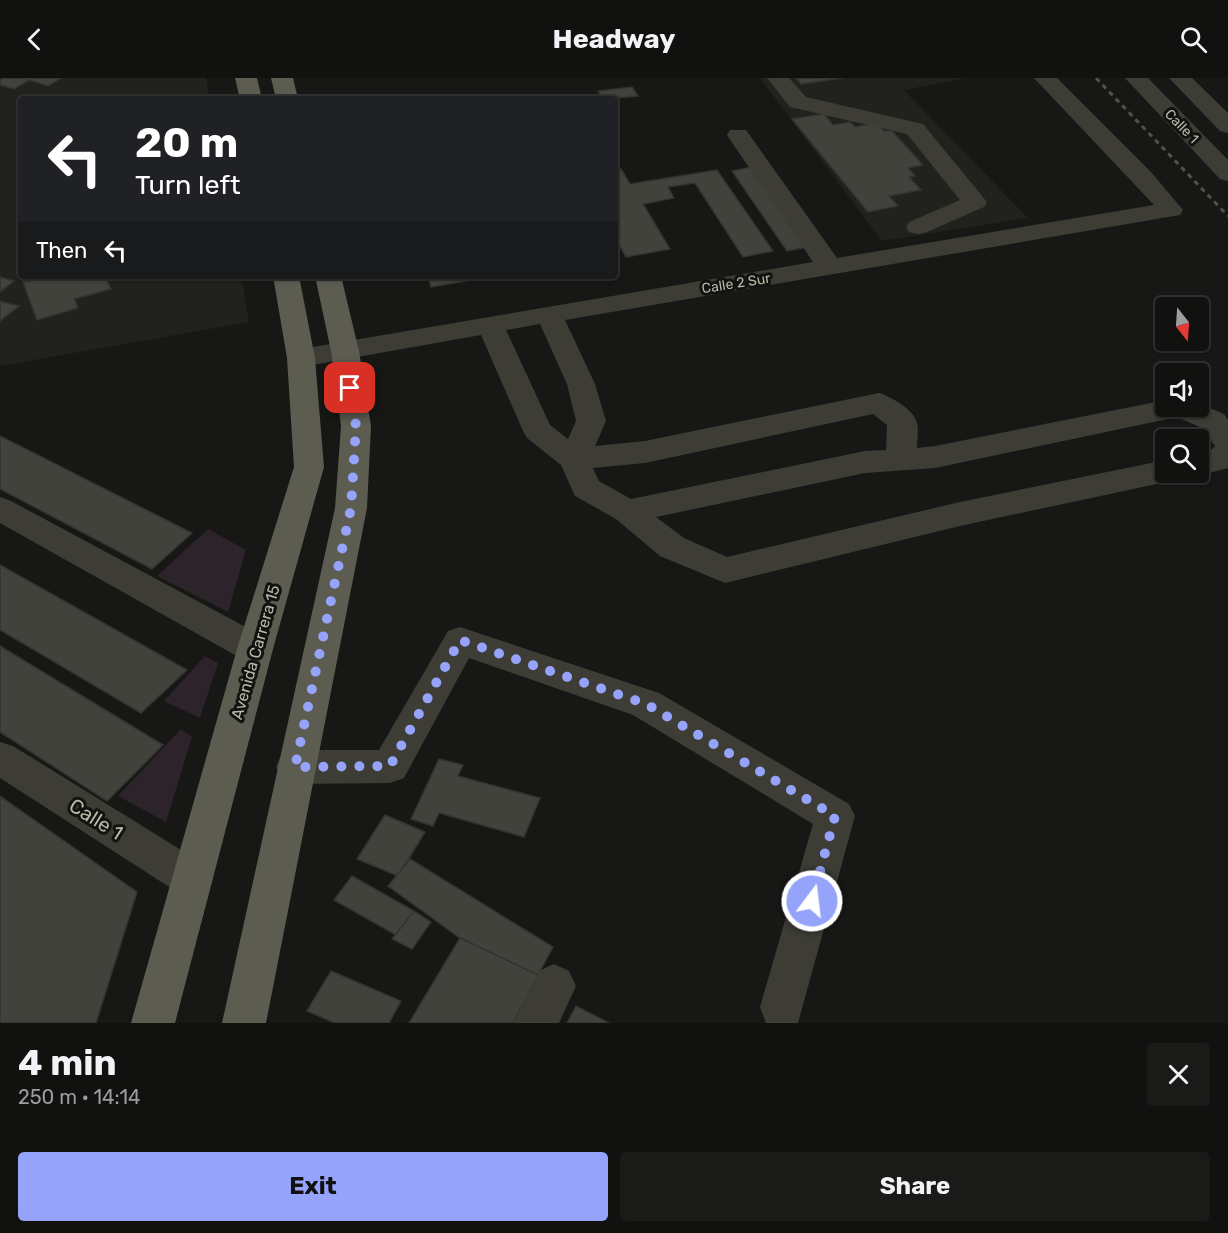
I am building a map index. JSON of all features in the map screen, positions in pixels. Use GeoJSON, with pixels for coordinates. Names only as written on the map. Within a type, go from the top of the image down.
{"type":"FeatureCollection","features":[{"type":"Feature","properties":{"kind":"main road"},"geometry":{"type":"LineString","coordinates":[[246,78],[250,96]]}},
{"type":"Feature","properties":{"kind":"main road"},"geometry":{"type":"LineString","coordinates":[[282,78],[286,96]]}},
{"type":"Feature","properties":{"kind":"main road","name":"Avenida Carrera 15"},"geometry":{"type":"LineString","coordinates":[[153,1023],[255,649],[309,467],[301,358],[287,279]]}},
{"type":"Feature","properties":{"kind":"main road"},"geometry":{"type":"LineString","coordinates":[[244,1023],[295,767],[351,508],[356,426],[345,351],[329,279]]}},
{"type":"Feature","properties":{"kind":"street"},"geometry":{"type":"LineString","coordinates":[[778,78],[798,102],[915,129],[975,202],[918,227]]}},
{"type":"Feature","properties":{"kind":"street","name":"Calle 2 Sur"},"geometry":{"type":"LineString","coordinates":[[301,358],[490,324],[1171,210],[1143,177],[1045,78]]}},
{"type":"Feature","properties":{"kind":"street","name":"Calle 1"},"geometry":{"type":"LineString","coordinates":[[1136,78],[1228,174]]}},
{"type":"Feature","properties":{"kind":"street","name":"Calle 1"},"geometry":{"type":"LineString","coordinates":[[1180,78],[1228,126]]}},
{"type":"Feature","properties":{"kind":"street"},"geometry":{"type":"LineString","coordinates":[[738,135],[830,267]]}},
{"type":"Feature","properties":{"kind":"street"},"geometry":{"type":"LineString","coordinates":[[549,314],[581,384],[591,421],[574,459]]}},
{"type":"Feature","properties":{"kind":"street"},"geometry":{"type":"LineString","coordinates":[[490,324],[538,431],[574,459],[586,488],[627,511],[672,547],[725,570],[960,514],[1155,473]]}},
{"type":"Feature","properties":{"kind":"street"},"geometry":{"type":"LineString","coordinates":[[574,459],[645,452],[879,403],[902,422],[901,460]]}},
{"type":"Feature","properties":{"kind":"street"},"geometry":{"type":"LineString","coordinates":[[627,511],[865,462],[935,457],[1180,407],[1213,421],[1228,442]]}},
{"type":"Feature","properties":{"kind":"street"},"geometry":{"type":"LineString","coordinates":[[538,431],[591,421]]}},
{"type":"Feature","properties":{"kind":"street"},"geometry":{"type":"LineString","coordinates":[[1209,462],[1219,460],[1228,451]]}},
{"type":"Feature","properties":{"kind":"street"},"geometry":{"type":"LineString","coordinates":[[0,509],[255,649]]}},
{"type":"Feature","properties":{"kind":"street"},"geometry":{"type":"LineString","coordinates":[[295,767],[390,766],[460,640],[646,704],[835,816],[782,1006]]}},
{"type":"Feature","properties":{"kind":"street","name":"Calle 1"},"geometry":{"type":"LineString","coordinates":[[0,758],[192,879]]}},
{"type":"Feature","properties":{"kind":"shaded area"},"geometry":{"type":"Polygon","coordinates":[[[0,78],[206,78],[209,96],[18,96],[18,279],[242,279],[249,322],[0,366],[0,78]]]}},
{"type":"Feature","properties":{"kind":"shaded area"},"geometry":{"type":"Polygon","coordinates":[[[760,78],[967,78],[904,90],[1028,218],[882,241],[760,78]]]}},
{"type":"Feature","properties":{"kind":"shaded area"},"geometry":{"type":"Polygon","coordinates":[[[208,529],[246,550],[228,612],[157,576],[208,529]]]}},
{"type":"Feature","properties":{"kind":"shaded area"},"geometry":{"type":"Polygon","coordinates":[[[205,656],[218,663],[200,718],[164,701],[205,656]]]}},
{"type":"Feature","properties":{"kind":"shaded area"},"geometry":{"type":"Polygon","coordinates":[[[181,729],[192,737],[166,822],[118,796],[181,729]]]}},
{"type":"Feature","properties":{"kind":"building"},"geometry":{"type":"Polygon","coordinates":[[[4,78],[61,78],[48,86],[29,80],[14,89],[0,85],[0,80],[4,78]]]}},
{"type":"Feature","properties":{"kind":"building"},"geometry":{"type":"Polygon","coordinates":[[[796,78],[843,78],[801,84],[796,78]]]}},
{"type":"Feature","properties":{"kind":"building"},"geometry":{"type":"Polygon","coordinates":[[[632,87],[638,96],[601,96],[598,91],[632,87]]]}},
{"type":"Feature","properties":{"kind":"building"},"geometry":{"type":"Polygon","coordinates":[[[824,114],[833,125],[850,122],[855,127],[877,123],[884,131],[892,131],[923,165],[908,168],[915,176],[909,177],[921,190],[889,196],[898,206],[868,212],[792,119],[824,114]]]}},
{"type":"Feature","properties":{"kind":"building"},"geometry":{"type":"Polygon","coordinates":[[[752,167],[809,247],[787,251],[732,171],[752,167]]]}},
{"type":"Feature","properties":{"kind":"building"},"geometry":{"type":"Polygon","coordinates":[[[621,169],[630,184],[717,170],[773,251],[743,257],[695,183],[668,187],[674,198],[643,204],[670,249],[626,257],[618,242],[618,170],[621,169]]]}},
{"type":"Feature","properties":{"kind":"building"},"geometry":{"type":"Polygon","coordinates":[[[0,277],[14,281],[0,292],[0,277]]]}},
{"type":"Feature","properties":{"kind":"building"},"geometry":{"type":"Polygon","coordinates":[[[35,279],[106,279],[111,289],[74,299],[78,308],[37,320],[23,282],[35,279]]]}},
{"type":"Feature","properties":{"kind":"building"},"geometry":{"type":"Polygon","coordinates":[[[429,279],[478,279],[431,287],[429,279]]]}},
{"type":"Feature","properties":{"kind":"building"},"geometry":{"type":"Polygon","coordinates":[[[0,301],[19,306],[0,321],[0,301]]]}},
{"type":"Feature","properties":{"kind":"building"},"geometry":{"type":"Polygon","coordinates":[[[0,436],[192,533],[152,569],[0,489],[0,436]]]}},
{"type":"Feature","properties":{"kind":"building"},"geometry":{"type":"Polygon","coordinates":[[[0,565],[187,670],[141,713],[0,630],[0,565]]]}},
{"type":"Feature","properties":{"kind":"building"},"geometry":{"type":"Polygon","coordinates":[[[0,646],[163,745],[107,801],[0,732],[0,646]]]}},
{"type":"Feature","properties":{"kind":"building"},"geometry":{"type":"Polygon","coordinates":[[[439,759],[463,765],[458,776],[540,798],[524,837],[439,813],[433,826],[411,819],[439,759]]]}},
{"type":"Feature","properties":{"kind":"building"},"geometry":{"type":"Polygon","coordinates":[[[0,796],[137,892],[96,1023],[0,1023],[0,796]]]}},
{"type":"Feature","properties":{"kind":"building"},"geometry":{"type":"Polygon","coordinates":[[[385,815],[425,832],[398,876],[357,859],[385,815]]]}},
{"type":"Feature","properties":{"kind":"building"},"geometry":{"type":"Polygon","coordinates":[[[410,859],[553,947],[538,975],[460,938],[388,886],[410,859]]]}},
{"type":"Feature","properties":{"kind":"building"},"geometry":{"type":"Polygon","coordinates":[[[352,876],[414,911],[396,935],[334,900],[352,876]]]}},
{"type":"Feature","properties":{"kind":"building"},"geometry":{"type":"Polygon","coordinates":[[[414,911],[431,922],[412,949],[392,939],[414,911]]]}},
{"type":"Feature","properties":{"kind":"building"},"geometry":{"type":"Polygon","coordinates":[[[460,938],[538,975],[513,1023],[409,1023],[460,938]]]}},
{"type":"Feature","properties":{"kind":"building"},"geometry":{"type":"Polygon","coordinates":[[[331,971],[401,1001],[389,1023],[335,1023],[307,1011],[331,971]]]}},
{"type":"Feature","properties":{"kind":"building"},"geometry":{"type":"Polygon","coordinates":[[[576,1006],[609,1023],[567,1023],[576,1006]]]}},
{"type":"Feature","properties":{"kind":"railway"},"geometry":{"type":"LineString","coordinates":[[1096,78],[1228,216]]}},
{"type":"Feature","properties":{"kind":"route"},"geometry":{"type":"LineString","coordinates":[[350,388],[356,426],[351,508],[295,767],[390,766],[460,640],[646,704],[835,816],[812,901]]}}]}
